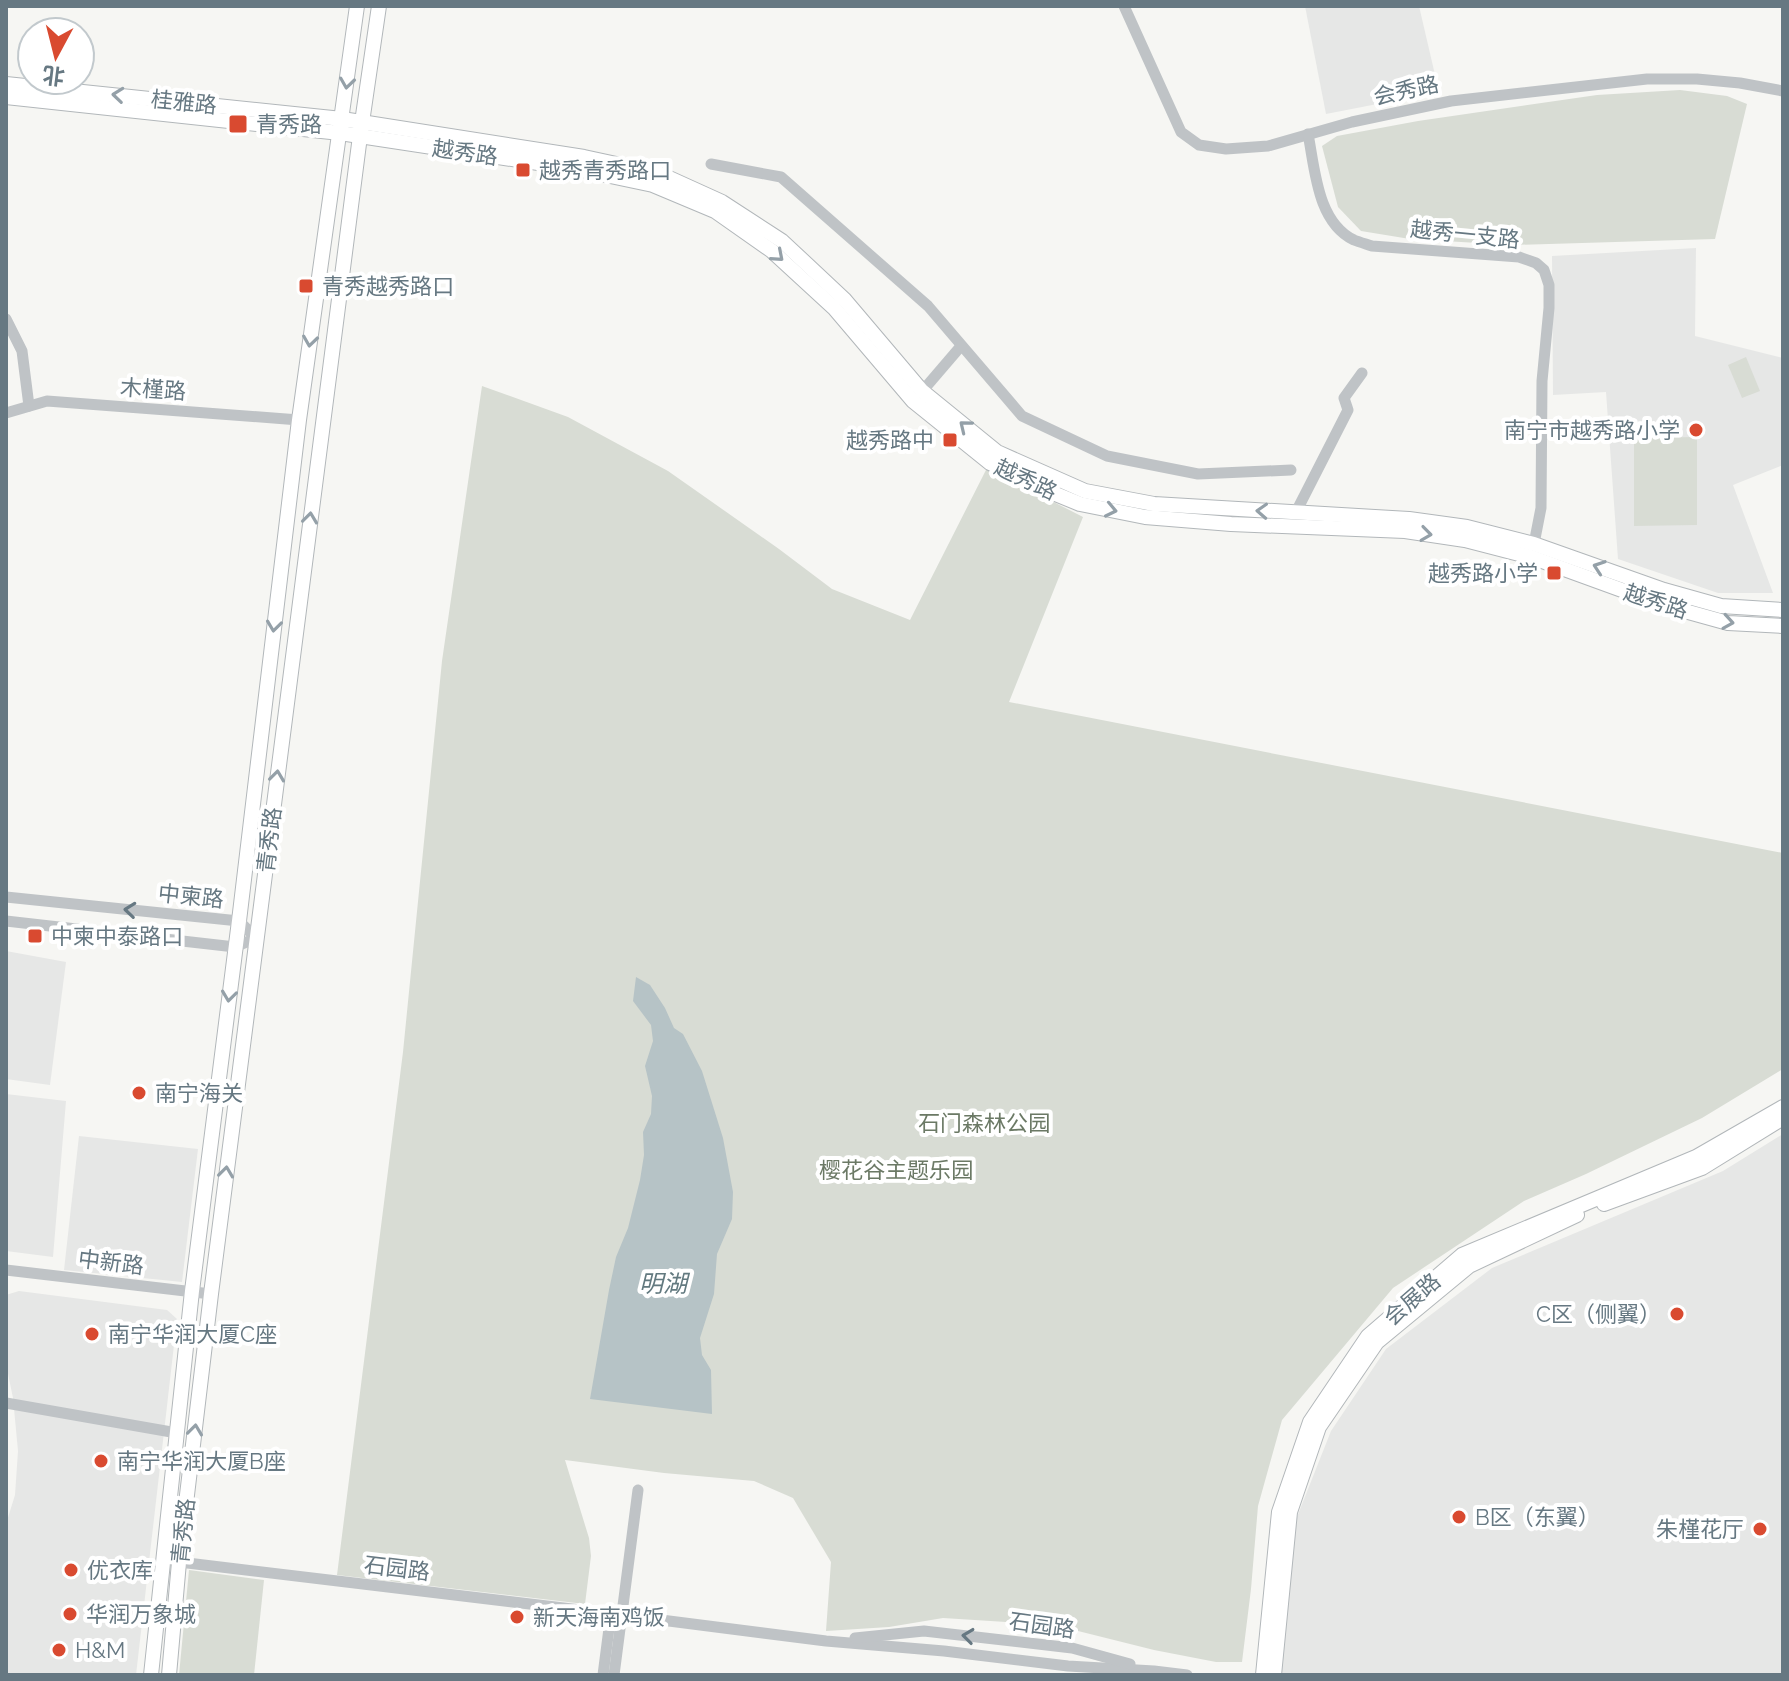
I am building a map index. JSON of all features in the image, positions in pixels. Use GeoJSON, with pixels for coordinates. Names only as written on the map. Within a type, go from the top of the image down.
{"type":"FeatureCollection","features":[{"type":"Feature","properties":{"kind":"main road","name":"青秀路"},"geometry":{"type":"LineString","coordinates":[[151,1675],[192,1291],[299,420],[357,6]]}},
{"type":"Feature","properties":{"kind":"main road","name":"青秀路"},"geometry":{"type":"LineString","coordinates":[[169,1675],[179,1562],[211,1294],[379,6]]}},
{"type":"Feature","properties":{"kind":"main road","name":"桂雅路"},"geometry":{"type":"LineString","coordinates":[[6,84],[361,129]]}},
{"type":"Feature","properties":{"kind":"main road","name":"桂雅路"},"geometry":{"type":"LineString","coordinates":[[6,97],[341,126]]}},
{"type":"Feature","properties":{"kind":"main road","name":"越秀路"},"geometry":{"type":"LineString","coordinates":[[361,129],[653,185],[715,211],[772,251],[834,308],[917,396],[990,463],[1080,504],[1145,517],[1405,531],[1465,540],[1533,551],[1721,606],[1783,610]]}},
{"type":"Feature","properties":{"kind":"main road","name":"越秀路"},"geometry":{"type":"LineString","coordinates":[[917,396],[997,452],[1085,491],[1154,504],[1409,519],[1467,527],[1663,605],[1728,623],[1783,626]]}},
{"type":"Feature","properties":{"kind":"main road","name":"会展路"},"geometry":{"type":"LineString","coordinates":[[1263,1675],[1279,1512],[1310,1422],[1368,1336],[1462,1255],[1696,1157],[1783,1107]]}},
{"type":"Feature","properties":{"kind":"main road","name":"会展路"},"geometry":{"type":"LineString","coordinates":[[1274,1675],[1290,1512],[1319,1427],[1377,1342],[1469,1266],[1592,1209],[1702,1168],[1783,1118]]}},
{"type":"Feature","properties":{"kind":"street","name":"会秀路"},"geometry":{"type":"LineString","coordinates":[[1124,6],[1181,132],[1199,145],[1226,149],[1268,146],[1352,122],[1451,101],[1647,79],[1697,79],[1783,91]]}},
{"type":"Feature","properties":{"kind":"street","name":"越秀一支路"},"geometry":{"type":"LineString","coordinates":[[1308,134],[1324,207],[1336,225],[1351,239],[1372,246],[1519,257],[1536,263],[1544,270],[1549,285],[1549,308],[1542,381],[1541,508],[1533,551]]}},
{"type":"Feature","properties":{"kind":"street"},"geometry":{"type":"LineString","coordinates":[[711,164],[781,177],[928,306],[1022,416],[1107,456],[1198,474],[1291,470]]}},
{"type":"Feature","properties":{"kind":"street"},"geometry":{"type":"LineString","coordinates":[[6,319],[22,351],[29,406]]}},
{"type":"Feature","properties":{"kind":"street"},"geometry":{"type":"LineString","coordinates":[[917,396],[961,346]]}},
{"type":"Feature","properties":{"kind":"street"},"geometry":{"type":"LineString","coordinates":[[1296,512],[1348,410],[1344,398],[1362,373]]}},
{"type":"Feature","properties":{"kind":"street","name":"木槿路"},"geometry":{"type":"LineString","coordinates":[[6,413],[47,401],[299,420]]}},
{"type":"Feature","properties":{"kind":"street","name":"中柬路"},"geometry":{"type":"LineString","coordinates":[[6,897],[239,921],[256,938],[235,947],[6,921]]}},
{"type":"Feature","properties":{"kind":"street","name":"中新路"},"geometry":{"type":"LineString","coordinates":[[6,1270],[211,1294]]}},
{"type":"Feature","properties":{"kind":"street"},"geometry":{"type":"LineString","coordinates":[[6,1403],[177,1433]]}},
{"type":"Feature","properties":{"kind":"street"},"geometry":{"type":"LineString","coordinates":[[603,1675],[638,1490]]}},
{"type":"Feature","properties":{"kind":"street","name":"石园路"},"geometry":{"type":"LineString","coordinates":[[179,1562],[826,1641],[1187,1675]]}},
{"type":"Feature","properties":{"kind":"street"},"geometry":{"type":"LineString","coordinates":[[614,1675],[616,1614]]}},
{"type":"Feature","properties":{"kind":"street","name":"石园路"},"geometry":{"type":"LineString","coordinates":[[826,1641],[924,1631],[1072,1648],[1154,1671]]}},
{"type":"Feature","properties":{"kind":"shaded area"},"geometry":{"type":"Polygon","coordinates":[[[1305,6],[1419,6],[1439,92],[1326,114],[1305,6]]]}},
{"type":"Feature","properties":{"kind":"shaded area","name":"南宁市越秀路小学"},"geometry":{"type":"Polygon","coordinates":[[[1696,248],[1695,336],[1783,358],[1783,465],[1733,485],[1773,593],[1718,593],[1618,559],[1606,392],[1553,395],[1552,256],[1696,248]]]}},
{"type":"Feature","properties":{"kind":"shaded area"},"geometry":{"type":"Polygon","coordinates":[[[6,951],[66,962],[50,1085],[6,1079],[6,951]]]}},
{"type":"Feature","properties":{"kind":"shaded area"},"geometry":{"type":"Polygon","coordinates":[[[6,1094],[66,1101],[53,1257],[6,1251],[6,1094]]]}},
{"type":"Feature","properties":{"kind":"shaded area"},"geometry":{"type":"Polygon","coordinates":[[[1783,1134],[1783,1675],[1281,1675],[1295,1522],[1331,1431],[1386,1349],[1492,1268],[1723,1171],[1783,1134]]]}},
{"type":"Feature","properties":{"kind":"shaded area"},"geometry":{"type":"Polygon","coordinates":[[[79,1136],[198,1149],[182,1282],[64,1270],[79,1136]]]}},
{"type":"Feature","properties":{"kind":"shaded area"},"geometry":{"type":"Polygon","coordinates":[[[19,1291],[167,1310],[177,1319],[136,1675],[6,1675],[6,1524],[15,1495],[18,1451],[6,1364],[6,1295],[19,1291]]]}},
{"type":"Feature","properties":{"kind":"green space"},"geometry":{"type":"Polygon","coordinates":[[[1680,90],[1727,96],[1747,104],[1715,239],[1512,245],[1410,239],[1361,231],[1338,207],[1322,146],[1337,136],[1418,121],[1597,95],[1680,90]]]}},
{"type":"Feature","properties":{"kind":"green space"},"geometry":{"type":"Polygon","coordinates":[[[1746,357],[1760,391],[1742,398],[1728,365],[1746,357]]]}},
{"type":"Feature","properties":{"kind":"green space","name":"石门森林公园"},"geometry":{"type":"Polygon","coordinates":[[[482,386],[568,417],[668,471],[832,589],[910,620],[987,468],[1083,517],[1009,702],[1783,853],[1783,1069],[1702,1118],[1524,1201],[1393,1288],[1282,1420],[1258,1506],[1242,1662],[1216,1662],[1154,1650],[1054,1625],[943,1618],[889,1627],[826,1631],[831,1562],[793,1498],[754,1481],[565,1460],[589,1538],[591,1556],[585,1604],[337,1575],[403,1052],[442,661],[482,386]]]}},
{"type":"Feature","properties":{"kind":"green space"},"geometry":{"type":"Polygon","coordinates":[[[1697,437],[1697,525],[1634,526],[1634,438],[1697,437]]]}},
{"type":"Feature","properties":{"kind":"green space"},"geometry":{"type":"Polygon","coordinates":[[[189,1570],[264,1580],[254,1675],[179,1675],[189,1570]]]}},
{"type":"Feature","properties":{"kind":"water","name":"明湖"},"geometry":{"type":"Polygon","coordinates":[[[636,977],[650,985],[674,1028],[683,1034],[702,1071],[723,1138],[733,1192],[732,1219],[717,1254],[714,1294],[700,1338],[702,1355],[711,1370],[712,1414],[590,1399],[616,1257],[628,1228],[640,1180],[644,1155],[643,1132],[651,1114],[652,1096],[645,1066],[653,1041],[651,1025],[633,1001],[636,977]]]}},
{"type":"Feature","properties":{"kind":"place","name":"青秀路"},"geometry":{"type":"Point","coordinates":[238,124]}},
{"type":"Feature","properties":{"kind":"place","name":"越秀青秀路口"},"geometry":{"type":"Point","coordinates":[523,170]}},
{"type":"Feature","properties":{"kind":"place","name":"青秀越秀路口"},"geometry":{"type":"Point","coordinates":[306,286]}},
{"type":"Feature","properties":{"kind":"place","name":"南宁市越秀路小学"},"geometry":{"type":"Point","coordinates":[1696,430]}},
{"type":"Feature","properties":{"kind":"place","name":"越秀路中"},"geometry":{"type":"Point","coordinates":[950,440]}},
{"type":"Feature","properties":{"kind":"place","name":"越秀路小学"},"geometry":{"type":"Point","coordinates":[1554,573]}},
{"type":"Feature","properties":{"kind":"place","name":"中柬中泰路口"},"geometry":{"type":"Point","coordinates":[35,936]}},
{"type":"Feature","properties":{"kind":"place","name":"南宁海关"},"geometry":{"type":"Point","coordinates":[139,1093]}},
{"type":"Feature","properties":{"kind":"place","name":"C区（侧翼）"},"geometry":{"type":"Point","coordinates":[1677,1314]}},
{"type":"Feature","properties":{"kind":"place","name":"南宁华润大厦C座"},"geometry":{"type":"Point","coordinates":[92,1334]}},
{"type":"Feature","properties":{"kind":"place","name":"南宁华润大厦B座"},"geometry":{"type":"Point","coordinates":[101,1461]}},
{"type":"Feature","properties":{"kind":"place","name":"B区（东翼）"},"geometry":{"type":"Point","coordinates":[1459,1517]}},
{"type":"Feature","properties":{"kind":"place","name":"朱槿花厅"},"geometry":{"type":"Point","coordinates":[1760,1529]}},
{"type":"Feature","properties":{"kind":"place","name":"优衣库"},"geometry":{"type":"Point","coordinates":[71,1570]}},
{"type":"Feature","properties":{"kind":"place","name":"华润万象城"},"geometry":{"type":"Point","coordinates":[70,1614]}},
{"type":"Feature","properties":{"kind":"place","name":"新天海南鸡饭"},"geometry":{"type":"Point","coordinates":[517,1617]}},
{"type":"Feature","properties":{"kind":"place","name":"H&M"},"geometry":{"type":"Point","coordinates":[59,1650]}},
{"type":"Feature","properties":{"kind":"park label","name":"樱花谷主题乐园"},"geometry":{"type":"Point","coordinates":[896,1170]}}]}
